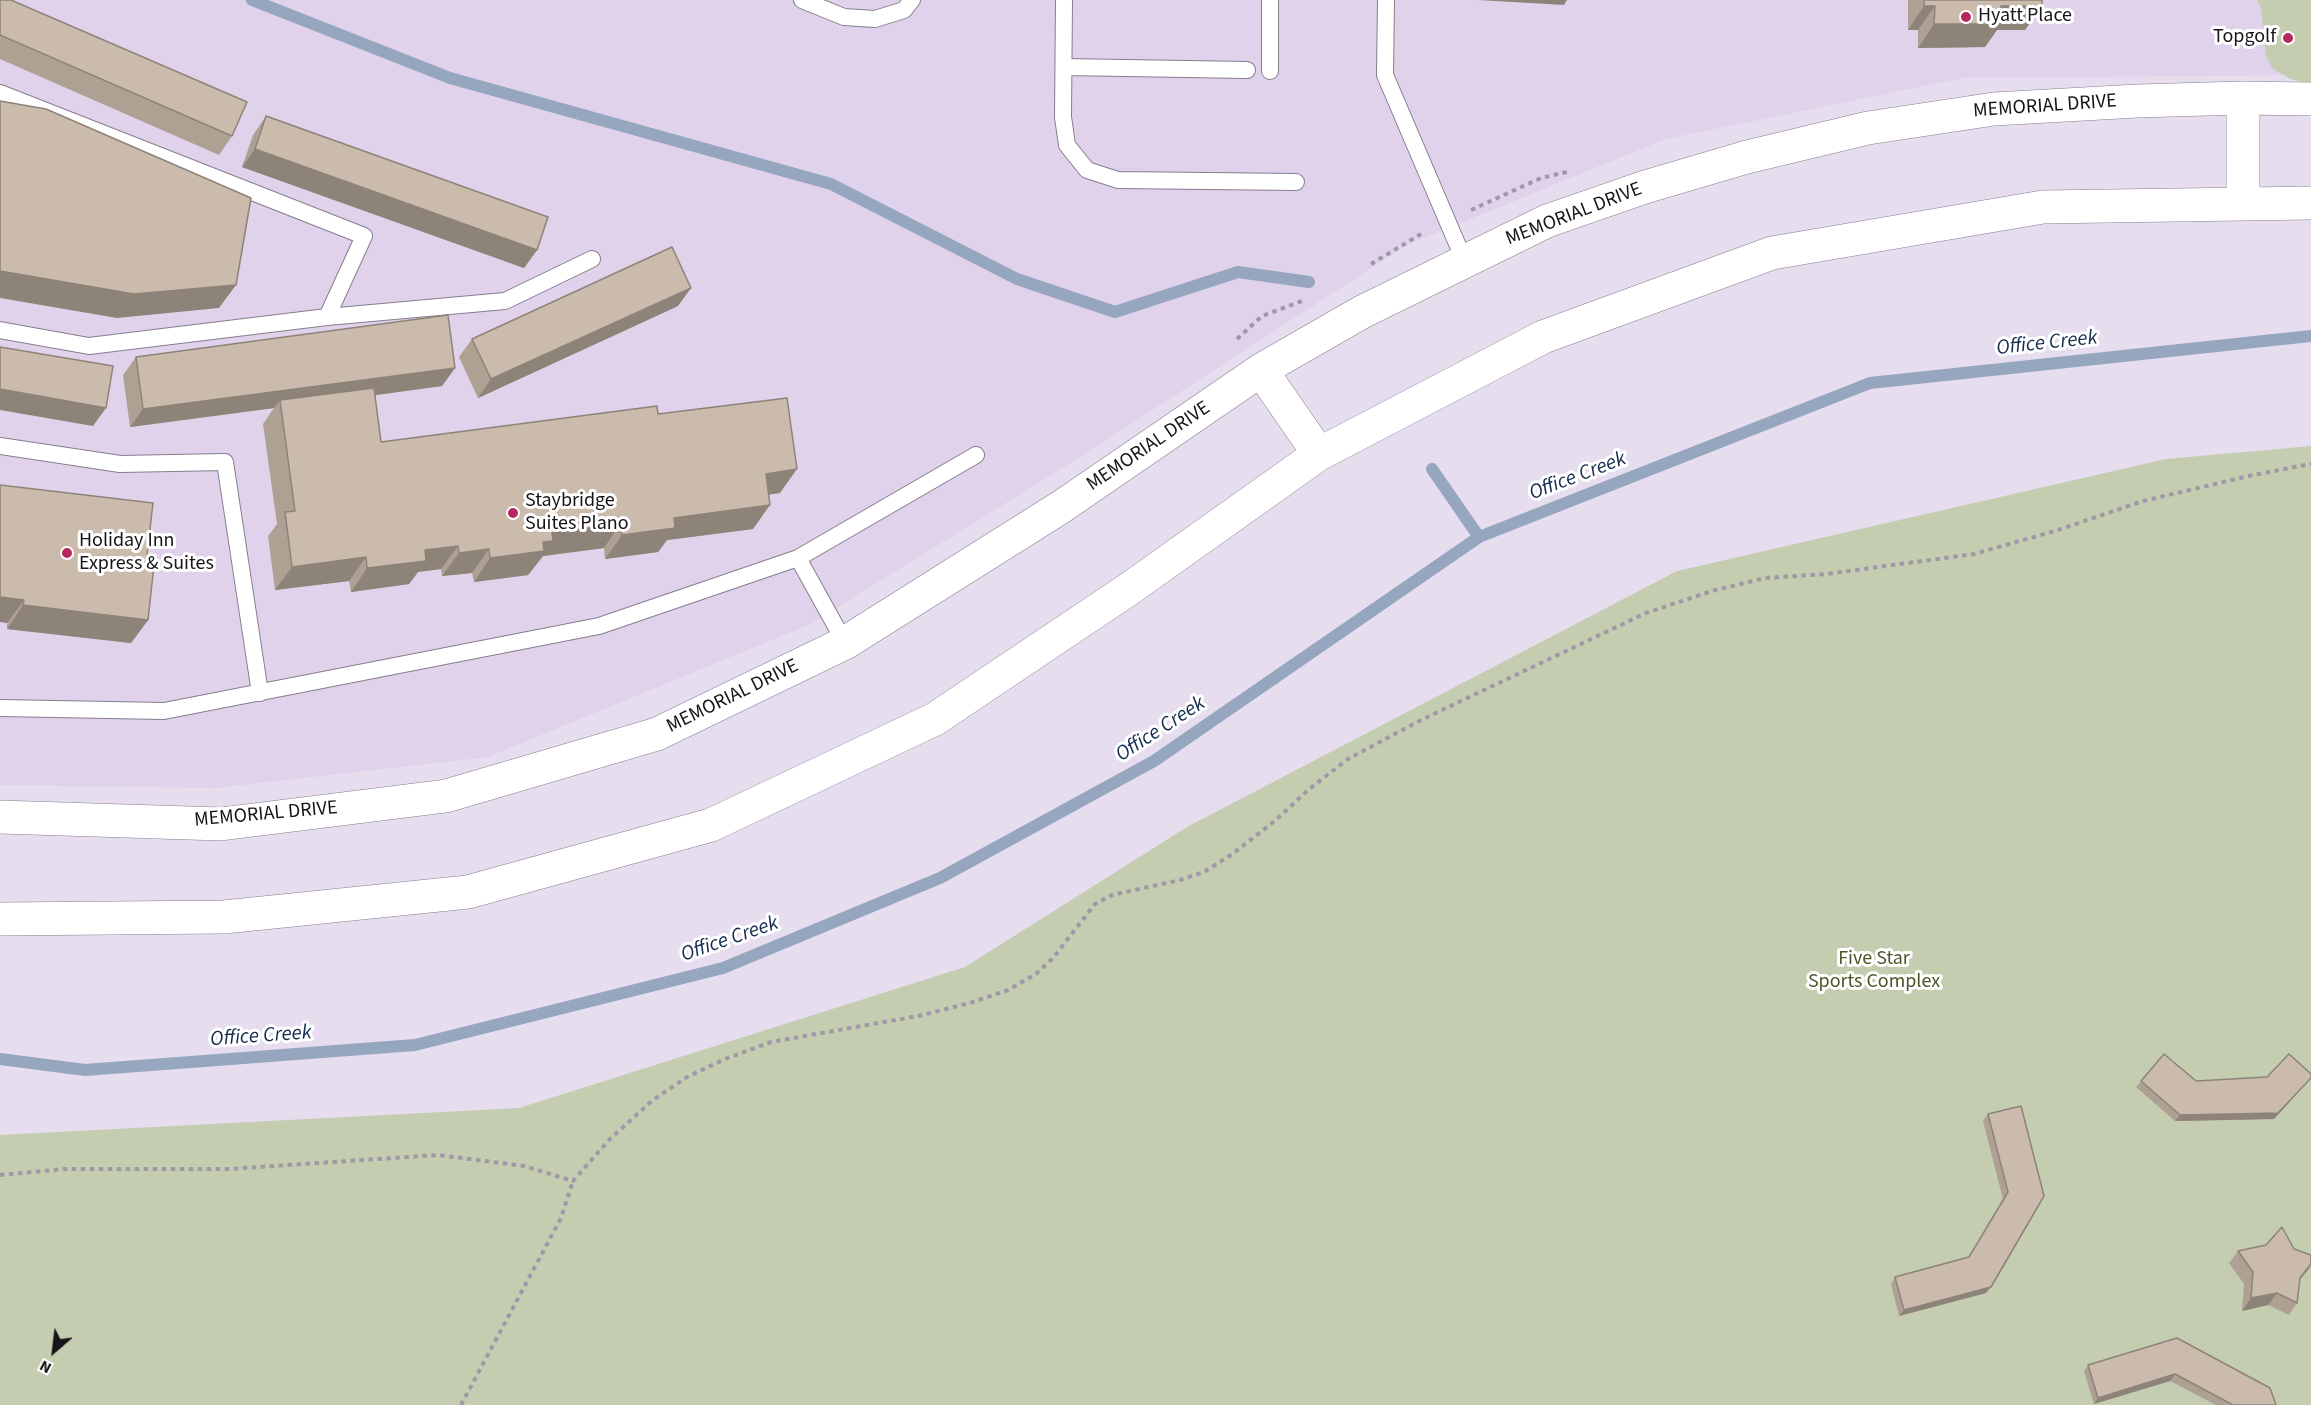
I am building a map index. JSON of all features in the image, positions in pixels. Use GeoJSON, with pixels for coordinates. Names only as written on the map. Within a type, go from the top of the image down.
{"type":"FeatureCollection","features":[{"type":"Feature","properties":{"kind":"street"},"geometry":{"type":"LineString","coordinates":[[2243,98],[2243,203]]}},
{"type":"Feature","properties":{"kind":"street","name":"MEMORIAL DRIVE"},"geometry":{"type":"LineString","coordinates":[[0,817],[221,824],[446,796],[657,734],[845,643],[1061,507],[1261,370],[1362,312],[1547,221],[1645,187],[1747,157],[1868,128],[1994,109],[2137,101],[2311,99]]}},
{"type":"Feature","properties":{"kind":"street"},"geometry":{"type":"LineString","coordinates":[[0,919],[224,917],[468,892],[711,825],[935,719],[1129,589],[1319,454],[1543,337],[1772,253],[2043,207],[2311,203]]}},
{"type":"Feature","properties":{"kind":"street"},"geometry":{"type":"LineString","coordinates":[[1261,370],[1319,454]]}},
{"type":"Feature","properties":{"kind":"lane"},"geometry":{"type":"LineString","coordinates":[[802,0],[844,17],[875,19],[904,10],[912,0]]}},
{"type":"Feature","properties":{"kind":"lane"},"geometry":{"type":"LineString","coordinates":[[1064,0],[1063,117],[1067,145],[1087,170],[1118,180],[1296,182]]}},
{"type":"Feature","properties":{"kind":"lane"},"geometry":{"type":"LineString","coordinates":[[1270,0],[1270,71]]}},
{"type":"Feature","properties":{"kind":"lane"},"geometry":{"type":"LineString","coordinates":[[1386,0],[1385,75],[1464,260]]}},
{"type":"Feature","properties":{"kind":"lane"},"geometry":{"type":"LineString","coordinates":[[1064,67],[1246,70]]}},
{"type":"Feature","properties":{"kind":"lane"},"geometry":{"type":"LineString","coordinates":[[0,93],[364,236],[327,317]]}},
{"type":"Feature","properties":{"kind":"lane"},"geometry":{"type":"LineString","coordinates":[[0,330],[89,346],[327,317],[505,302],[592,259]]}},
{"type":"Feature","properties":{"kind":"lane"},"geometry":{"type":"LineString","coordinates":[[0,446],[120,464],[225,462],[260,693]]}},
{"type":"Feature","properties":{"kind":"lane"},"geometry":{"type":"LineString","coordinates":[[0,708],[164,711],[599,626],[798,558],[976,455]]}},
{"type":"Feature","properties":{"kind":"lane"},"geometry":{"type":"LineString","coordinates":[[798,558],[845,643]]}},
{"type":"Feature","properties":{"kind":"path"},"geometry":{"type":"LineString","coordinates":[[461,1405],[561,1218],[573,1182],[610,1139],[636,1115],[653,1100],[687,1077],[725,1059],[771,1042],[918,1016],[970,1004],[1008,990],[1036,974],[1053,958],[1095,904],[1112,895],[1180,880],[1204,872],[1231,855],[1276,820],[1308,790],[1348,759],[1421,720],[1646,614],[1712,591],[1765,578],[1827,574],[1974,554],[2055,531],[2143,501],[2311,464]]}},
{"type":"Feature","properties":{"kind":"path"},"geometry":{"type":"LineString","coordinates":[[0,1175],[65,1169],[229,1169],[438,1155],[524,1166],[573,1182]]}},
{"type":"Feature","properties":{"kind":"shaded area"},"geometry":{"type":"Polygon","coordinates":[[[0,0],[2311,0],[2311,75],[1963,78],[1666,139],[1407,245],[1080,457],[811,624],[488,757],[216,788],[0,785],[0,0]]]}},
{"type":"Feature","properties":{"kind":"green space","name":"Topgolf"},"geometry":{"type":"Polygon","coordinates":[[[2257,0],[2311,0],[2311,84],[2290,79],[2272,68],[2266,56],[2261,8],[2257,0]]]}},
{"type":"Feature","properties":{"kind":"green space","name":"Five Star Sports Complex"},"geometry":{"type":"Polygon","coordinates":[[[2311,446],[2311,1405],[0,1405],[0,1135],[519,1108],[965,967],[1187,827],[1677,571],[2166,459],[2311,446]]]}},
{"type":"Feature","properties":{"kind":"building"},"geometry":{"type":"Polygon","coordinates":[[[0,0],[11,0],[247,102],[232,136],[0,35],[0,0]]]}},
{"type":"Feature","properties":{"kind":"building"},"geometry":{"type":"Polygon","coordinates":[[[1924,0],[2042,0],[2042,6],[2001,6],[2001,24],[1934,24],[1935,6],[1924,6],[1924,0]]]}},
{"type":"Feature","properties":{"kind":"building"},"geometry":{"type":"Polygon","coordinates":[[[0,101],[46,109],[251,198],[236,285],[134,294],[0,271],[0,101]]]}},
{"type":"Feature","properties":{"kind":"building"},"geometry":{"type":"Polygon","coordinates":[[[266,116],[548,217],[537,250],[255,149],[266,116]]]}},
{"type":"Feature","properties":{"kind":"building"},"geometry":{"type":"Polygon","coordinates":[[[672,247],[691,288],[491,379],[472,339],[672,247]]]}},
{"type":"Feature","properties":{"kind":"building"},"geometry":{"type":"Polygon","coordinates":[[[448,315],[455,368],[143,409],[136,357],[448,315]]]}},
{"type":"Feature","properties":{"kind":"building"},"geometry":{"type":"Polygon","coordinates":[[[0,347],[113,366],[106,408],[0,389],[0,347]]]}},
{"type":"Feature","properties":{"kind":"building","name":"Staybridge Suites Plano"},"geometry":{"type":"Polygon","coordinates":[[[374,388],[381,442],[657,406],[658,414],[787,398],[797,469],[766,474],[770,505],[674,518],[675,528],[622,535],[620,524],[552,533],[553,541],[543,542],[544,551],[490,558],[489,549],[459,553],[458,546],[425,550],[426,561],[367,568],[366,557],[292,567],[285,512],[295,511],[280,400],[374,388]]]}},
{"type":"Feature","properties":{"kind":"building","name":"Holiday Inn Express & Suites"},"geometry":{"type":"Polygon","coordinates":[[[0,485],[153,503],[147,555],[155,556],[148,620],[23,605],[24,600],[0,597],[0,485]]]}},
{"type":"Feature","properties":{"kind":"building"},"geometry":{"type":"Polygon","coordinates":[[[2164,1054],[2196,1081],[2267,1077],[2289,1054],[2311,1074],[2311,1078],[2278,1113],[2180,1115],[2141,1081],[2164,1054]]]}},
{"type":"Feature","properties":{"kind":"building"},"geometry":{"type":"Polygon","coordinates":[[[2021,1106],[2044,1196],[1991,1287],[1904,1310],[1895,1277],[1969,1257],[2008,1192],[1988,1114],[2021,1106]]]}},
{"type":"Feature","properties":{"kind":"building"},"geometry":{"type":"Polygon","coordinates":[[[2282,1227],[2294,1249],[2311,1255],[2311,1264],[2300,1278],[2297,1303],[2277,1293],[2251,1298],[2253,1272],[2238,1251],[2266,1245],[2282,1227]]]}},
{"type":"Feature","properties":{"kind":"building"},"geometry":{"type":"Polygon","coordinates":[[[2177,1338],[2270,1388],[2276,1405],[2233,1405],[2175,1374],[2098,1398],[2088,1365],[2177,1338]]]}},
{"type":"Feature","properties":{"kind":"waterway"},"geometry":{"type":"LineString","coordinates":[[252,0],[450,78],[831,184],[1017,279],[1115,312],[1238,272],[1309,282]]}},
{"type":"Feature","properties":{"kind":"waterway","name":"Office Creek"},"geometry":{"type":"LineString","coordinates":[[0,1059],[85,1070],[415,1045],[723,968],[940,878],[1154,761],[1479,537],[1870,383],[2311,336]]}},
{"type":"Feature","properties":{"kind":"waterway"},"geometry":{"type":"LineString","coordinates":[[1432,469],[1479,537]]}},
{"type":"Feature","properties":{"kind":"place","name":"Hyatt Place"},"geometry":{"type":"Point","coordinates":[1966,17]}},
{"type":"Feature","properties":{"kind":"place","name":"Topgolf"},"geometry":{"type":"Point","coordinates":[2288,38]}},
{"type":"Feature","properties":{"kind":"place","name":"Staybridge Suites Plano"},"geometry":{"type":"Point","coordinates":[513,513]}},
{"type":"Feature","properties":{"kind":"place","name":"Holiday Inn Express & Suites"},"geometry":{"type":"Point","coordinates":[67,553]}}]}
